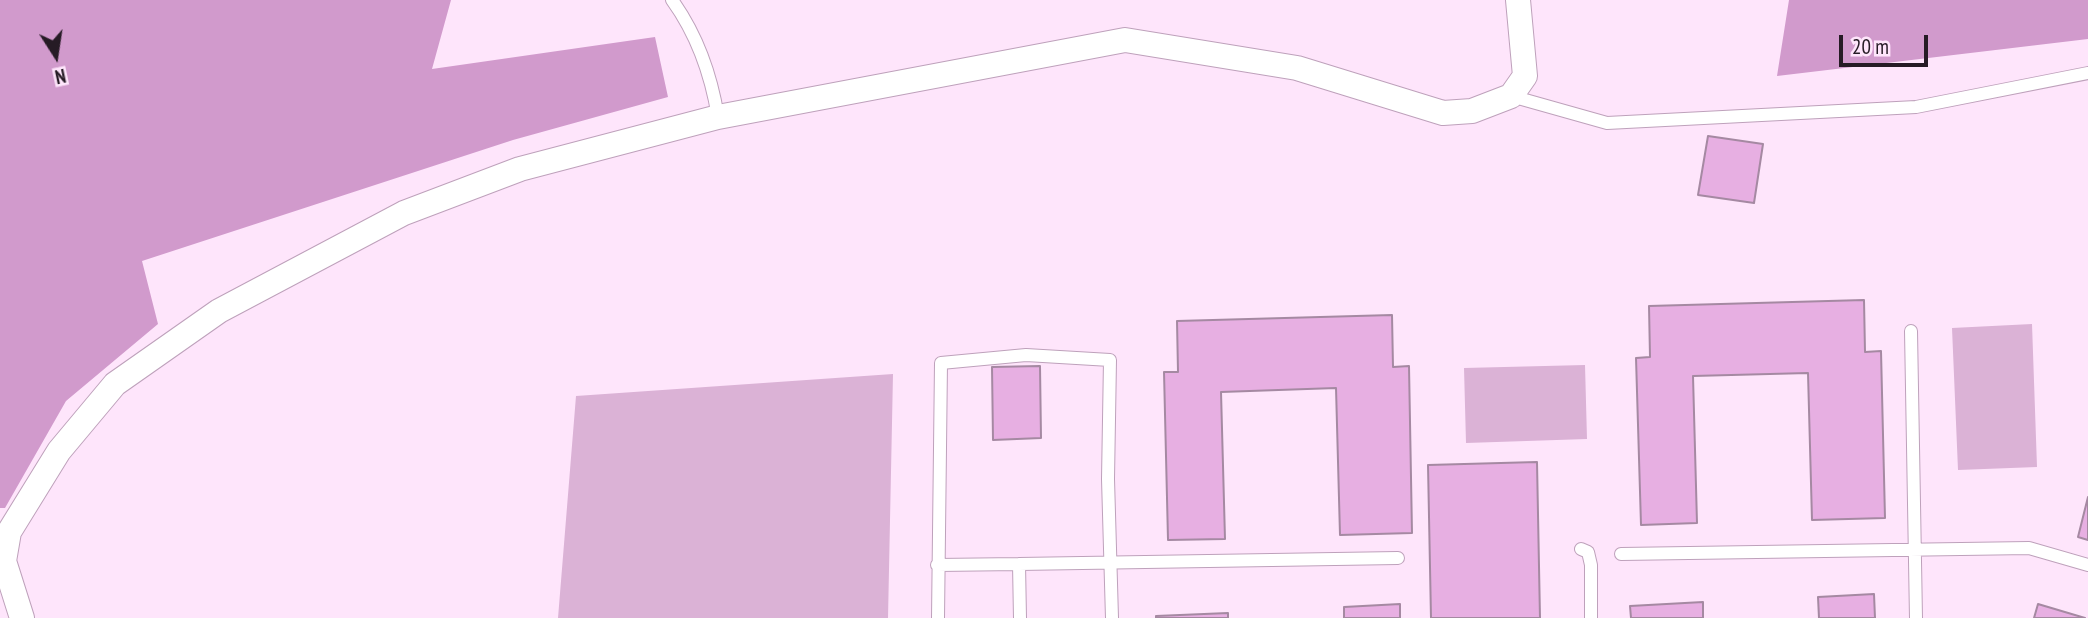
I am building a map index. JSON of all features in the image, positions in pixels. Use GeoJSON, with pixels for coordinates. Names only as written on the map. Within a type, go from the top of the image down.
{"type":"FeatureCollection","features":[{"type":"Feature","properties":{"kind":"street"},"geometry":{"type":"LineString","coordinates":[[22,618],[4,561],[4,532],[59,451],[115,384],[219,311],[404,213],[520,169],[718,117],[1125,40],[1297,68],[1443,113],[1472,111],[1511,96],[1525,76],[1518,0]]}},
{"type":"Feature","properties":{"kind":"lane"},"geometry":{"type":"LineString","coordinates":[[672,0],[687,19],[702,50],[718,117]]}},
{"type":"Feature","properties":{"kind":"lane"},"geometry":{"type":"LineString","coordinates":[[1511,96],[1607,123],[1916,107],[2088,73]]}},
{"type":"Feature","properties":{"kind":"lane"},"geometry":{"type":"LineString","coordinates":[[1910,331],[1916,618]]}},
{"type":"Feature","properties":{"kind":"lane"},"geometry":{"type":"LineString","coordinates":[[938,618],[941,363],[1026,355],[1110,360],[1112,618]]}},
{"type":"Feature","properties":{"kind":"lane"},"geometry":{"type":"LineString","coordinates":[[1621,554],[2029,548],[2088,565]]}},
{"type":"Feature","properties":{"kind":"lane"},"geometry":{"type":"LineString","coordinates":[[1581,549],[1588,552],[1591,565],[1591,618]]}},
{"type":"Feature","properties":{"kind":"lane"},"geometry":{"type":"LineString","coordinates":[[937,565],[1398,558]]}},
{"type":"Feature","properties":{"kind":"lane"},"geometry":{"type":"LineString","coordinates":[[1019,564],[1020,618]]}},
{"type":"Feature","properties":{"kind":"shaded area"},"geometry":{"type":"Polygon","coordinates":[[[0,0],[451,0],[432,69],[655,37],[668,97],[513,140],[142,261],[158,324],[66,401],[5,508],[0,508],[0,0]]]}},
{"type":"Feature","properties":{"kind":"shaded area"},"geometry":{"type":"Polygon","coordinates":[[[1789,0],[2088,0],[2088,39],[1777,76],[1789,0]]]}},
{"type":"Feature","properties":{"kind":"shaded area"},"geometry":{"type":"Polygon","coordinates":[[[2032,324],[2037,467],[1958,470],[1952,328],[2032,324]]]}},
{"type":"Feature","properties":{"kind":"shaded area"},"geometry":{"type":"Polygon","coordinates":[[[1585,365],[1587,439],[1466,443],[1464,368],[1585,365]]]}},
{"type":"Feature","properties":{"kind":"shaded area"},"geometry":{"type":"Polygon","coordinates":[[[893,374],[888,618],[558,618],[576,396],[893,374]]]}},
{"type":"Feature","properties":{"kind":"building"},"geometry":{"type":"Polygon","coordinates":[[[1708,136],[1763,144],[1754,203],[1698,195],[1708,136]]]}},
{"type":"Feature","properties":{"kind":"building"},"geometry":{"type":"Polygon","coordinates":[[[1864,300],[1865,352],[1881,351],[1885,518],[1812,520],[1808,373],[1693,376],[1697,523],[1641,525],[1636,358],[1650,357],[1649,306],[1864,300]]]}},
{"type":"Feature","properties":{"kind":"building"},"geometry":{"type":"Polygon","coordinates":[[[1392,315],[1393,367],[1409,366],[1412,533],[1340,535],[1336,388],[1221,392],[1225,539],[1168,540],[1164,372],[1178,372],[1177,321],[1392,315]]]}},
{"type":"Feature","properties":{"kind":"building"},"geometry":{"type":"Polygon","coordinates":[[[1040,366],[1041,438],[993,440],[992,367],[1040,366]]]}},
{"type":"Feature","properties":{"kind":"building"},"geometry":{"type":"Polygon","coordinates":[[[1537,462],[1540,618],[1431,618],[1428,465],[1537,462]]]}},
{"type":"Feature","properties":{"kind":"building"},"geometry":{"type":"Polygon","coordinates":[[[2088,497],[2088,540],[2078,537],[2088,497]]]}},
{"type":"Feature","properties":{"kind":"building"},"geometry":{"type":"Polygon","coordinates":[[[1874,594],[1875,618],[1819,618],[1818,597],[1874,594]]]}},
{"type":"Feature","properties":{"kind":"building"},"geometry":{"type":"Polygon","coordinates":[[[1703,602],[1703,618],[1631,618],[1630,606],[1703,602]]]}},
{"type":"Feature","properties":{"kind":"building"},"geometry":{"type":"Polygon","coordinates":[[[1400,604],[1400,618],[1344,618],[1344,607],[1400,604]]]}},
{"type":"Feature","properties":{"kind":"building"},"geometry":{"type":"Polygon","coordinates":[[[2038,604],[2085,618],[2034,618],[2038,604]]]}},
{"type":"Feature","properties":{"kind":"building"},"geometry":{"type":"Polygon","coordinates":[[[1228,613],[1228,618],[1156,618],[1156,616],[1228,613]]]}}]}
